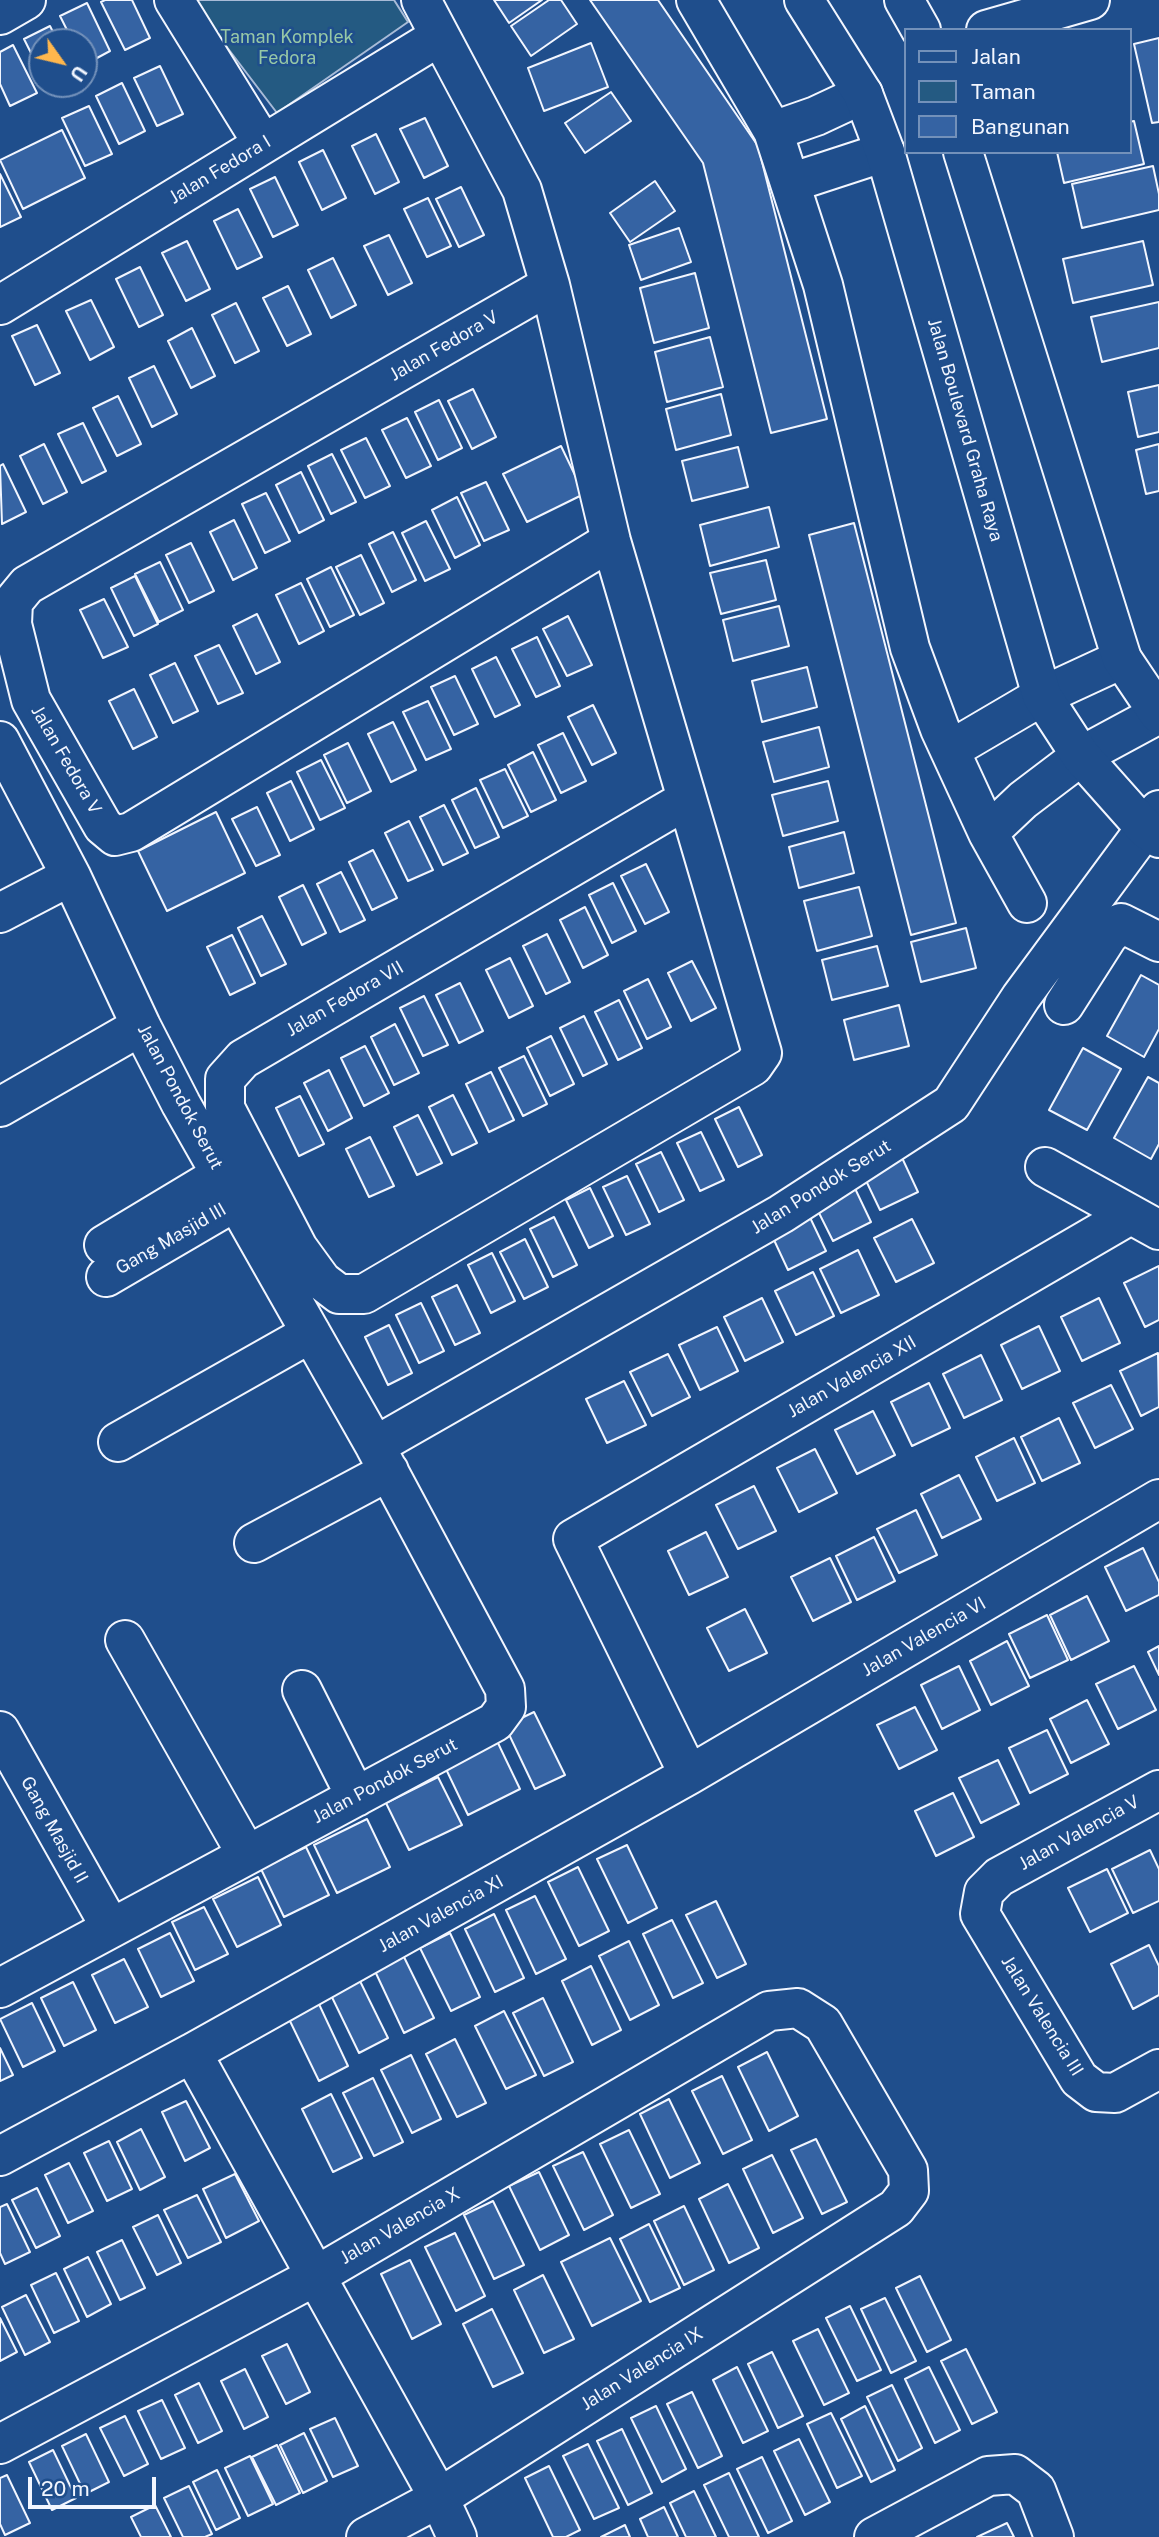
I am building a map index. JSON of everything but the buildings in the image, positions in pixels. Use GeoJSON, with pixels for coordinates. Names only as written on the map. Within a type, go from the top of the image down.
{"type":"FeatureCollection","features":[{"type":"Feature","properties":{"kind":"street"},"geometry":{"type":"LineString","coordinates":[[0,15],[26,0]]}},
{"type":"Feature","properties":{"kind":"street"},"geometry":{"type":"LineString","coordinates":[[174,0],[263,144]]}},
{"type":"Feature","properties":{"kind":"street"},"geometry":{"type":"LineString","coordinates":[[421,0],[522,190],[550,285],[611,541],[685,800]]}},
{"type":"Feature","properties":{"kind":"street"},"geometry":{"type":"LineString","coordinates":[[696,0],[773,131],[823,285],[910,648],[950,750],[988,833],[1027,903]]}},
{"type":"Feature","properties":{"kind":"street","name":"Jalan Boulevard Graha Raya"},"geometry":{"type":"LineString","coordinates":[[804,0],[863,94],[885,152],[1042,696],[1081,756],[1154,825]]}},
{"type":"Feature","properties":{"kind":"street"},"geometry":{"type":"LineString","coordinates":[[904,0],[920,28]]}},
{"type":"Feature","properties":{"kind":"street"},"geometry":{"type":"LineString","coordinates":[[993,28],[1090,0]]}},
{"type":"Feature","properties":{"kind":"street","name":"Jalan Fedora I"},"geometry":{"type":"LineString","coordinates":[[0,304],[440,36]]}},
{"type":"Feature","properties":{"kind":"street"},"geometry":{"type":"LineString","coordinates":[[773,131],[816,116],[863,94]]}},
{"type":"Feature","properties":{"kind":"street"},"geometry":{"type":"LineString","coordinates":[[790,183],[885,152]]}},
{"type":"Feature","properties":{"kind":"street"},"geometry":{"type":"LineString","coordinates":[[964,154],[1122,659],[1159,714],[1081,756],[1023,800],[988,833]]}},
{"type":"Feature","properties":{"kind":"street","name":"Jalan Fedora V"},"geometry":{"type":"LineString","coordinates":[[550,285],[27,585],[13,602],[12,624],[31,699],[103,826],[115,836],[131,832],[611,541]]}},
{"type":"Feature","properties":{"kind":"street"},"geometry":{"type":"LineString","coordinates":[[950,750],[1042,696],[1122,659]]}},
{"type":"Feature","properties":{"kind":"street","name":"Jalan Pondok Serut"},"geometry":{"type":"LineString","coordinates":[[0,1988],[495,1722],[506,1707],[505,1689],[382,1459],[181,1104],[141,1026],[71,876],[2,750]]}},
{"type":"Feature","properties":{"kind":"street","name":"Jalan Fedora VII"},"geometry":{"type":"LineString","coordinates":[[685,800],[762,1053],[753,1066],[364,1294],[339,1294],[322,1281],[298,1248],[225,1108],[225,1079],[243,1059],[685,800]]}},
{"type":"Feature","properties":{"kind":"street","name":"Jalan Pondok Serut"},"geometry":{"type":"LineString","coordinates":[[382,1459],[781,1214],[951,1104],[1021,997],[1154,825]]}},
{"type":"Feature","properties":{"kind":"street"},"geometry":{"type":"LineString","coordinates":[[0,913],[71,876]]}},
{"type":"Feature","properties":{"kind":"street"},"geometry":{"type":"LineString","coordinates":[[1064,1005],[1108,936],[1121,923],[1159,942]]}},
{"type":"Feature","properties":{"kind":"street"},"geometry":{"type":"LineString","coordinates":[[0,1107],[141,1026]]}},
{"type":"Feature","properties":{"kind":"street"},"geometry":{"type":"LineString","coordinates":[[1045,1167],[1145,1222]]}},
{"type":"Feature","properties":{"kind":"street","name":"Gang Masjid III"},"geometry":{"type":"LineString","coordinates":[[105,1261],[229,1187]]}},
{"type":"Feature","properties":{"kind":"street","name":"Jalan Valencia XII"},"geometry":{"type":"LineString","coordinates":[[689,1775],[573,1539],[1145,1222]]}},
{"type":"Feature","properties":{"kind":"street"},"geometry":{"type":"LineString","coordinates":[[118,1442],[311,1333]]}},
{"type":"Feature","properties":{"kind":"street"},"geometry":{"type":"LineString","coordinates":[[254,1543],[382,1459]]}},
{"type":"Feature","properties":{"kind":"street","name":"Jalan Valencia VI"},"geometry":{"type":"LineString","coordinates":[[689,1775],[1159,1499]]}},
{"type":"Feature","properties":{"kind":"street"},"geometry":{"type":"LineString","coordinates":[[125,1640],[247,1855]]}},
{"type":"Feature","properties":{"kind":"street"},"geometry":{"type":"LineString","coordinates":[[302,1689],[356,1797]]}},
{"type":"Feature","properties":{"kind":"street","name":"Gang Masjid II"},"geometry":{"type":"LineString","coordinates":[[0,1731],[111,1928]]}},
{"type":"Feature","properties":{"kind":"street","name":"Jalan Valencia XI"},"geometry":{"type":"LineString","coordinates":[[0,2157],[192,2053],[689,1775]]}},
{"type":"Feature","properties":{"kind":"street","name":"Jalan Valencia V"},"geometry":{"type":"LineString","coordinates":[[999,1877],[1159,1790]]}},
{"type":"Feature","properties":{"kind":"street","name":"Jalan Valencia III"},"geometry":{"type":"LineString","coordinates":[[999,1877],[984,1892],[980,1914],[1079,2079],[1096,2092],[1115,2093],[1159,2069]]}},
{"type":"Feature","properties":{"kind":"street","name":"Jalan Valencia IX"},"geometry":{"type":"LineString","coordinates":[[366,2537],[439,2498],[895,2208],[909,2191],[908,2170],[823,2024],[798,2008]]}},
{"type":"Feature","properties":{"kind":"street","name":"Jalan Valencia X"},"geometry":{"type":"LineString","coordinates":[[0,2444],[314,2277],[769,2011],[798,2008]]}},
{"type":"Feature","properties":{"kind":"street"},"geometry":{"type":"LineString","coordinates":[[192,2053],[439,2498],[457,2537]]}},
{"type":"Feature","properties":{"kind":"street"},"geometry":{"type":"LineString","coordinates":[[874,2537],[988,2476],[1015,2474],[1036,2490],[1054,2537]]}},
{"type":"Feature","properties":{"kind":"green space","name":"Taman Komplek Fedora"},"geometry":{"type":"Polygon","coordinates":[[[191,0],[394,0],[408,22],[277,113],[191,0]]]}}]}
